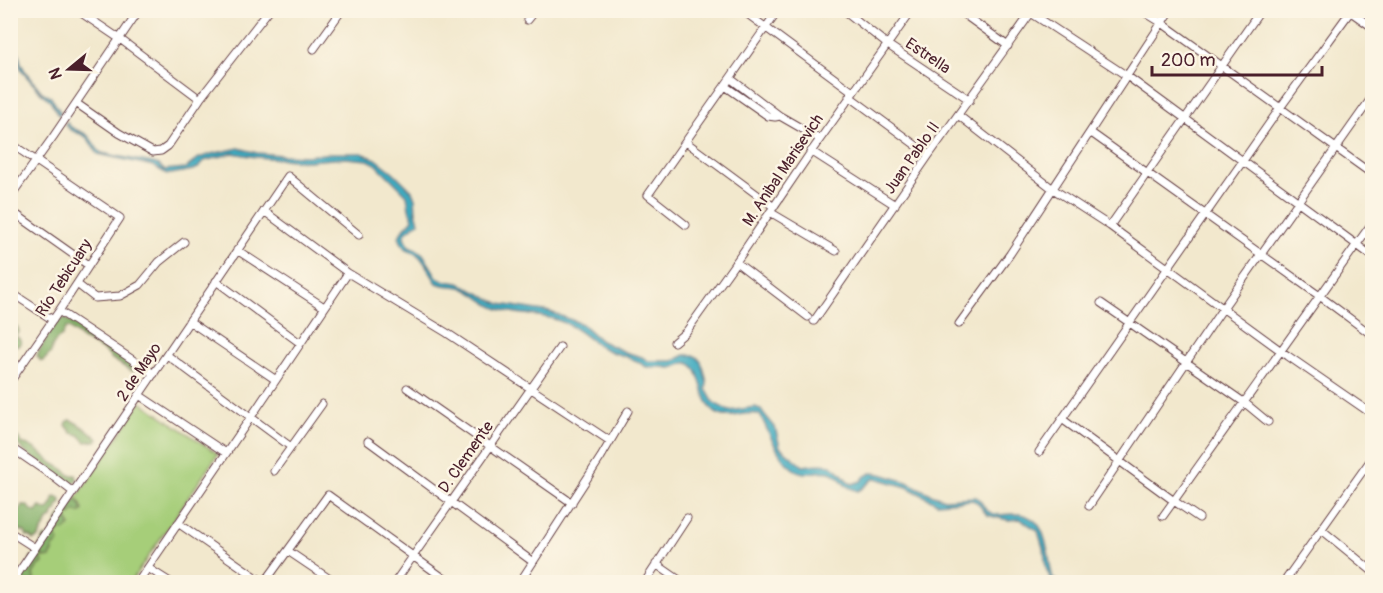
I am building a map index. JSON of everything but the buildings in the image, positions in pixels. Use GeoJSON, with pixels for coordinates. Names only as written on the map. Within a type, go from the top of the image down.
{"type":"FeatureCollection","features":[{"type":"Feature","properties":{"kind":"street"},"geometry":{"type":"LineString","coordinates":[[77,10],[120,39],[199,100]]}},
{"type":"Feature","properties":{"kind":"street"},"geometry":{"type":"LineString","coordinates":[[10,197],[139,10]]}},
{"type":"Feature","properties":{"kind":"street"},"geometry":{"type":"LineString","coordinates":[[76,103],[119,133],[153,152],[161,151],[168,146],[199,100],[269,10]]}},
{"type":"Feature","properties":{"kind":"street"},"geometry":{"type":"LineString","coordinates":[[314,49],[342,10]]}},
{"type":"Feature","properties":{"kind":"street"},"geometry":{"type":"LineString","coordinates":[[527,20],[535,10]]}},
{"type":"Feature","properties":{"kind":"street"},"geometry":{"type":"LineString","coordinates":[[742,10],[930,155]]}},
{"type":"Feature","properties":{"kind":"street"},"geometry":{"type":"LineString","coordinates":[[686,225],[648,195],[778,10]]}},
{"type":"Feature","properties":{"kind":"street","name":"Estrella"},"geometry":{"type":"LineString","coordinates":[[844,10],[888,45],[970,100]]}},
{"type":"Feature","properties":{"kind":"street","name":"M. Anibal Marisevich"},"geometry":{"type":"LineString","coordinates":[[674,342],[687,332],[811,151],[912,10]]}},
{"type":"Feature","properties":{"kind":"street"},"geometry":{"type":"LineString","coordinates":[[958,10],[1008,46]]}},
{"type":"Feature","properties":{"kind":"street"},"geometry":{"type":"LineString","coordinates":[[1141,10],[1372,174]]}},
{"type":"Feature","properties":{"kind":"street"},"geometry":{"type":"LineString","coordinates":[[958,324],[1010,254],[1170,10]]}},
{"type":"Feature","properties":{"kind":"street"},"geometry":{"type":"LineString","coordinates":[[1110,225],[1261,10]]}},
{"type":"Feature","properties":{"kind":"street"},"geometry":{"type":"LineString","coordinates":[[1039,452],[1349,11],[1372,27]]}},
{"type":"Feature","properties":{"kind":"street"},"geometry":{"type":"LineString","coordinates":[[1032,12],[1127,76],[1372,256]]}},
{"type":"Feature","properties":{"kind":"street","name":"Juan Pablo II"},"geometry":{"type":"LineString","coordinates":[[736,262],[811,319],[896,205],[1032,12]]}},
{"type":"Feature","properties":{"kind":"street"},"geometry":{"type":"LineString","coordinates":[[731,79],[780,116],[820,139]]}},
{"type":"Feature","properties":{"kind":"street"},"geometry":{"type":"LineString","coordinates":[[725,86],[768,116],[780,116]]}},
{"type":"Feature","properties":{"kind":"street"},"geometry":{"type":"LineString","coordinates":[[1089,506],[1223,308],[1372,97]]}},
{"type":"Feature","properties":{"kind":"street"},"geometry":{"type":"LineString","coordinates":[[958,115],[1053,189],[1110,225],[1281,351],[1372,414]]}},
{"type":"Feature","properties":{"kind":"street"},"geometry":{"type":"LineString","coordinates":[[1090,132],[1372,335]]}},
{"type":"Feature","properties":{"kind":"street"},"geometry":{"type":"LineString","coordinates":[[686,142],[772,209],[836,251]]}},
{"type":"Feature","properties":{"kind":"street"},"geometry":{"type":"LineString","coordinates":[[10,143],[36,160]]}},
{"type":"Feature","properties":{"kind":"street"},"geometry":{"type":"LineString","coordinates":[[811,151],[896,205]]}},
{"type":"Feature","properties":{"kind":"street","name":"Río Tebicuary"},"geometry":{"type":"LineString","coordinates":[[11,379],[120,218],[36,160]]}},
{"type":"Feature","properties":{"kind":"street","name":"2 de Mayo"},"geometry":{"type":"LineString","coordinates":[[12,582],[288,176],[359,235]]}},
{"type":"Feature","properties":{"kind":"street"},"geometry":{"type":"LineString","coordinates":[[10,210],[88,265]]}},
{"type":"Feature","properties":{"kind":"street"},"geometry":{"type":"LineString","coordinates":[[264,211],[348,273],[447,333],[610,441]]}},
{"type":"Feature","properties":{"kind":"street"},"geometry":{"type":"LineString","coordinates":[[1163,516],[1372,223]]}},
{"type":"Feature","properties":{"kind":"street"},"geometry":{"type":"LineString","coordinates":[[76,284],[95,298],[120,296],[140,285],[159,262],[184,242]]}},
{"type":"Feature","properties":{"kind":"street"},"geometry":{"type":"LineString","coordinates":[[237,250],[324,307]]}},
{"type":"Feature","properties":{"kind":"street"},"geometry":{"type":"LineString","coordinates":[[138,582],[348,273]]}},
{"type":"Feature","properties":{"kind":"street"},"geometry":{"type":"LineString","coordinates":[[216,281],[300,343]]}},
{"type":"Feature","properties":{"kind":"street"},"geometry":{"type":"LineString","coordinates":[[10,292],[53,320]]}},
{"type":"Feature","properties":{"kind":"street"},"geometry":{"type":"LineString","coordinates":[[1101,303],[1245,403],[1268,422]]}},
{"type":"Feature","properties":{"kind":"street"},"geometry":{"type":"LineString","coordinates":[[59,311],[154,374]]}},
{"type":"Feature","properties":{"kind":"street"},"geometry":{"type":"LineString","coordinates":[[189,321],[276,380]]}},
{"type":"Feature","properties":{"kind":"street","name":"D. Clemente"},"geometry":{"type":"LineString","coordinates":[[396,582],[560,347]]}},
{"type":"Feature","properties":{"kind":"street"},"geometry":{"type":"LineString","coordinates":[[166,355],[291,447]]}},
{"type":"Feature","properties":{"kind":"street"},"geometry":{"type":"LineString","coordinates":[[407,388],[572,502]]}},
{"type":"Feature","properties":{"kind":"street"},"geometry":{"type":"LineString","coordinates":[[139,395],[226,453]]}},
{"type":"Feature","properties":{"kind":"street"},"geometry":{"type":"LineString","coordinates":[[274,471],[322,404]]}},
{"type":"Feature","properties":{"kind":"street"},"geometry":{"type":"LineString","coordinates":[[520,582],[628,411]]}},
{"type":"Feature","properties":{"kind":"street"},"geometry":{"type":"LineString","coordinates":[[1062,419],[1199,518]]}},
{"type":"Feature","properties":{"kind":"street"},"geometry":{"type":"LineString","coordinates":[[369,441],[533,562]]}},
{"type":"Feature","properties":{"kind":"street"},"geometry":{"type":"LineString","coordinates":[[10,447],[73,492]]}},
{"type":"Feature","properties":{"kind":"street"},"geometry":{"type":"LineString","coordinates":[[1284,582],[1372,458]]}},
{"type":"Feature","properties":{"kind":"street"},"geometry":{"type":"LineString","coordinates":[[178,524],[264,582],[328,495],[449,582]]}},
{"type":"Feature","properties":{"kind":"street"},"geometry":{"type":"LineString","coordinates":[[645,582],[687,518]]}},
{"type":"Feature","properties":{"kind":"street"},"geometry":{"type":"LineString","coordinates":[[1322,530],[1372,571]]}},
{"type":"Feature","properties":{"kind":"street"},"geometry":{"type":"LineString","coordinates":[[10,532],[34,548]]}},
{"type":"Feature","properties":{"kind":"street"},"geometry":{"type":"LineString","coordinates":[[288,551],[334,582]]}},
{"type":"Feature","properties":{"kind":"street"},"geometry":{"type":"LineString","coordinates":[[656,564],[682,582]]}},
{"type":"Feature","properties":{"kind":"street"},"geometry":{"type":"LineString","coordinates":[[148,568],[170,582]]}},
{"type":"Feature","properties":{"kind":"green space"},"geometry":{"type":"Polygon","coordinates":[[[11,318],[14,318],[19,332],[15,336],[20,339],[21,343],[19,346],[14,345],[11,351],[11,318]]]}},
{"type":"Feature","properties":{"kind":"green space"},"geometry":{"type":"Polygon","coordinates":[[[64,318],[133,362],[136,371],[131,371],[112,359],[103,350],[84,340],[69,328],[66,328],[62,336],[57,339],[51,353],[41,361],[37,356],[40,348],[56,323],[64,318]]]}},
{"type":"Feature","properties":{"kind":"green space"},"geometry":{"type":"Polygon","coordinates":[[[141,402],[218,454],[131,582],[20,582],[141,402]]]}},
{"type":"Feature","properties":{"kind":"green space"},"geometry":{"type":"Polygon","coordinates":[[[70,420],[85,428],[98,439],[86,442],[79,435],[72,433],[66,425],[70,420]]]}},
{"type":"Feature","properties":{"kind":"green space"},"geometry":{"type":"Polygon","coordinates":[[[11,435],[17,437],[21,443],[34,448],[69,475],[76,475],[75,483],[31,457],[18,445],[11,445],[11,435]]]}},
{"type":"Feature","properties":{"kind":"green space"},"geometry":{"type":"Polygon","coordinates":[[[55,497],[60,498],[61,503],[57,506],[52,518],[48,520],[39,538],[33,540],[25,532],[18,530],[17,526],[12,525],[13,517],[22,505],[27,505],[36,512],[40,507],[48,510],[55,497]]]}},
{"type":"Feature","properties":{"kind":"green space"},"geometry":{"type":"Polygon","coordinates":[[[77,500],[83,510],[78,513],[75,511],[70,515],[66,512],[77,500]]]}},
{"type":"Feature","properties":{"kind":"green space"},"geometry":{"type":"Polygon","coordinates":[[[62,515],[68,520],[70,526],[64,531],[59,530],[56,535],[59,542],[53,547],[50,557],[45,558],[38,549],[44,538],[51,536],[52,529],[56,527],[62,515]]]}},
{"type":"Feature","properties":{"kind":"green space"},"geometry":{"type":"Polygon","coordinates":[[[40,555],[43,562],[33,574],[33,582],[14,582],[28,568],[31,557],[40,555]]]}},
{"type":"Feature","properties":{"kind":"water"},"geometry":{"type":"Polygon","coordinates":[[[10,16],[14,23],[14,35],[21,63],[42,92],[51,97],[61,113],[59,115],[50,100],[41,93],[22,71],[17,58],[10,16]]]}},
{"type":"Feature","properties":{"kind":"water"},"geometry":{"type":"Polygon","coordinates":[[[67,122],[87,135],[102,153],[153,163],[164,170],[186,168],[199,158],[239,148],[257,153],[282,155],[362,153],[376,159],[412,191],[419,222],[406,232],[404,237],[409,246],[423,254],[437,277],[459,283],[500,304],[550,312],[582,324],[601,341],[648,361],[673,361],[685,355],[697,357],[704,370],[706,389],[714,403],[729,411],[755,407],[760,409],[775,427],[780,447],[803,466],[824,464],[833,467],[852,484],[861,481],[871,473],[881,474],[907,482],[944,499],[976,497],[986,509],[994,514],[1027,516],[1041,529],[1053,578],[1058,582],[1052,582],[1046,568],[1038,531],[1020,519],[1008,520],[987,515],[977,502],[972,500],[937,503],[907,487],[875,478],[858,491],[845,485],[838,476],[832,473],[825,471],[804,473],[796,470],[777,450],[760,415],[749,413],[727,416],[716,413],[707,402],[693,366],[688,363],[671,368],[646,367],[638,361],[603,348],[564,323],[549,318],[502,310],[463,288],[437,283],[425,263],[414,252],[406,249],[399,237],[413,219],[407,195],[376,164],[368,160],[346,158],[307,161],[233,153],[204,161],[193,170],[167,174],[153,166],[98,154],[86,137],[70,129],[65,124],[67,122]]]}}]}
